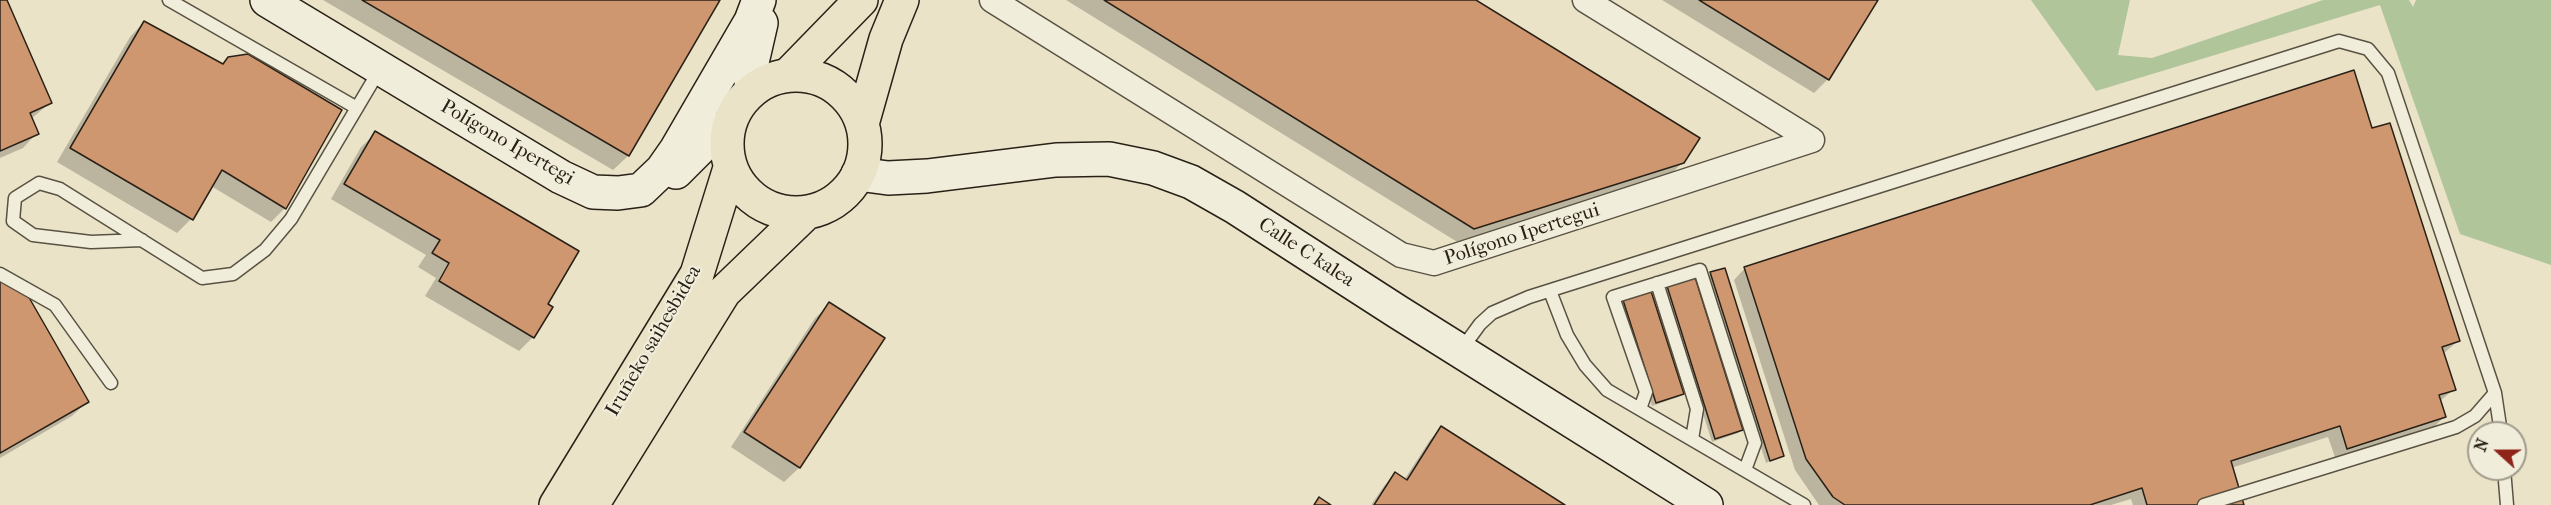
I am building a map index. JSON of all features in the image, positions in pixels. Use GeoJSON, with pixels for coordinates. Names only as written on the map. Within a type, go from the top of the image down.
{"type":"FeatureCollection","features":[{"type":"Feature","properties":{"kind":"highway"},"geometry":{"type":"LineString","coordinates":[[788,75],[861,0]]}},
{"type":"Feature","properties":{"kind":"highway"},"geometry":{"type":"LineString","coordinates":[[862,124],[886,39],[902,0]]}},
{"type":"Feature","properties":{"kind":"highway"},"geometry":{"type":"LineString","coordinates":[[788,75],[812,76],[834,86],[852,102],[862,124],[865,141],[864,158],[858,174],[846,193],[828,206],[806,213],[782,213],[760,204],[742,189],[730,168],[726,147],[729,125],[737,106],[752,90],[769,80],[788,75]]}},
{"type":"Feature","properties":{"kind":"highway","name":"Iruñeko saihesbidea"},"geometry":{"type":"LineString","coordinates":[[556,505],[697,274],[730,168]]}},
{"type":"Feature","properties":{"kind":"highway","name":"Iruñeko saihesbidea"},"geometry":{"type":"LineString","coordinates":[[592,505],[724,292],[806,213]]}},
{"type":"Feature","properties":{"kind":"street","name":"Polígono Ipertegi"},"geometry":{"type":"LineString","coordinates":[[267,0],[561,177],[593,192],[618,193],[641,190],[670,178],[710,138],[729,125]]}},
{"type":"Feature","properties":{"kind":"street"},"geometry":{"type":"LineString","coordinates":[[752,90],[750,71],[760,30],[760,0]]}},
{"type":"Feature","properties":{"kind":"street"},"geometry":{"type":"LineString","coordinates":[[641,190],[662,170],[676,150],[751,21],[760,0]]}},
{"type":"Feature","properties":{"kind":"street","name":"Polígono Ipertegui"},"geometry":{"type":"LineString","coordinates":[[992,0],[1401,255],[1434,263],[1812,140],[1585,0]]}},
{"type":"Feature","properties":{"kind":"street","name":"Calle C kalea"},"geometry":{"type":"LineString","coordinates":[[858,174],[888,178],[927,176],[1056,159],[1109,159],[1153,168],[1191,182],[1235,207],[1706,505]]}},
{"type":"Feature","properties":{"kind":"lane"},"geometry":{"type":"LineString","coordinates":[[169,0],[357,108]]}},
{"type":"Feature","properties":{"kind":"lane"},"geometry":{"type":"LineString","coordinates":[[1461,351],[1480,324],[1492,313],[1550,291],[2339,40],[2368,49],[2388,73],[2495,393],[2499,421]]}},
{"type":"Feature","properties":{"kind":"lane"},"geometry":{"type":"LineString","coordinates":[[142,240],[91,242],[33,235],[13,221],[15,198],[39,183],[60,189],[142,240],[202,278],[233,274],[265,250],[291,219],[381,68]]}},
{"type":"Feature","properties":{"kind":"lane"},"geometry":{"type":"LineString","coordinates":[[1640,409],[1646,392],[1613,297],[1700,270],[1755,443],[1745,470]]}},
{"type":"Feature","properties":{"kind":"lane"},"geometry":{"type":"LineString","coordinates":[[0,274],[55,305],[111,383]]}},
{"type":"Feature","properties":{"kind":"lane"},"geometry":{"type":"LineString","coordinates":[[1657,283],[1697,409],[1692,439]]}},
{"type":"Feature","properties":{"kind":"lane"},"geometry":{"type":"LineString","coordinates":[[1550,291],[1553,304],[1567,334],[1585,365],[1607,390],[1804,505]]}},
{"type":"Feature","properties":{"kind":"lane"},"geometry":{"type":"LineString","coordinates":[[2204,505],[2456,427],[2475,416],[2495,393]]}},
{"type":"Feature","properties":{"kind":"lane"},"geometry":{"type":"LineString","coordinates":[[2505,481],[2507,505]]}},
{"type":"Feature","properties":{"kind":"green space"},"geometry":{"type":"Polygon","coordinates":[[[2031,0],[2130,0],[2118,55],[2152,58],[2323,0],[2409,0],[2413,7],[2416,0],[2551,0],[2551,265],[2460,234],[2380,5],[2096,91],[2031,0]]]}},
{"type":"Feature","properties":{"kind":"building"},"geometry":{"type":"Polygon","coordinates":[[[0,0],[7,0],[52,103],[30,113],[39,134],[0,151],[0,0]]]}},
{"type":"Feature","properties":{"kind":"building"},"geometry":{"type":"Polygon","coordinates":[[[362,0],[720,0],[629,156],[362,0]]]}},
{"type":"Feature","properties":{"kind":"building"},"geometry":{"type":"Polygon","coordinates":[[[1104,0],[1476,0],[1700,138],[1684,163],[1474,229],[1104,0]]]}},
{"type":"Feature","properties":{"kind":"building"},"geometry":{"type":"Polygon","coordinates":[[[1699,0],[1878,0],[1829,80],[1699,0]]]}},
{"type":"Feature","properties":{"kind":"building"},"geometry":{"type":"Polygon","coordinates":[[[144,21],[223,64],[228,57],[248,54],[342,110],[286,209],[222,170],[193,220],[70,148],[144,21]]]}},
{"type":"Feature","properties":{"kind":"building"},"geometry":{"type":"Polygon","coordinates":[[[2354,70],[2372,128],[2390,123],[2460,341],[2442,347],[2456,390],[2439,395],[2446,417],[2347,449],[2340,426],[2231,461],[2244,505],[2147,505],[2142,488],[2090,505],[1845,505],[1833,497],[1806,459],[1744,267],[2354,70]]]}},
{"type":"Feature","properties":{"kind":"building"},"geometry":{"type":"Polygon","coordinates":[[[375,131],[579,251],[548,304],[553,307],[534,338],[439,281],[449,263],[432,253],[440,240],[344,184],[375,131]]]}},
{"type":"Feature","properties":{"kind":"building"},"geometry":{"type":"Polygon","coordinates":[[[1725,268],[1784,456],[1770,461],[1710,272],[1725,268]]]}},
{"type":"Feature","properties":{"kind":"building"},"geometry":{"type":"Polygon","coordinates":[[[1695,277],[1743,430],[1715,439],[1667,286],[1695,277]]]}},
{"type":"Feature","properties":{"kind":"building"},"geometry":{"type":"Polygon","coordinates":[[[0,280],[27,294],[89,402],[0,453],[0,280]]]}},
{"type":"Feature","properties":{"kind":"building"},"geometry":{"type":"Polygon","coordinates":[[[1651,291],[1684,394],[1656,403],[1623,300],[1651,291]]]}},
{"type":"Feature","properties":{"kind":"building"},"geometry":{"type":"Polygon","coordinates":[[[829,302],[885,338],[800,468],[744,432],[829,302]]]}},
{"type":"Feature","properties":{"kind":"building"},"geometry":{"type":"Polygon","coordinates":[[[1441,426],[1565,505],[1374,505],[1395,472],[1407,480],[1441,426]]]}},
{"type":"Feature","properties":{"kind":"building"},"geometry":{"type":"Polygon","coordinates":[[[1319,497],[1331,505],[1314,505],[1319,497]]]}}]}
